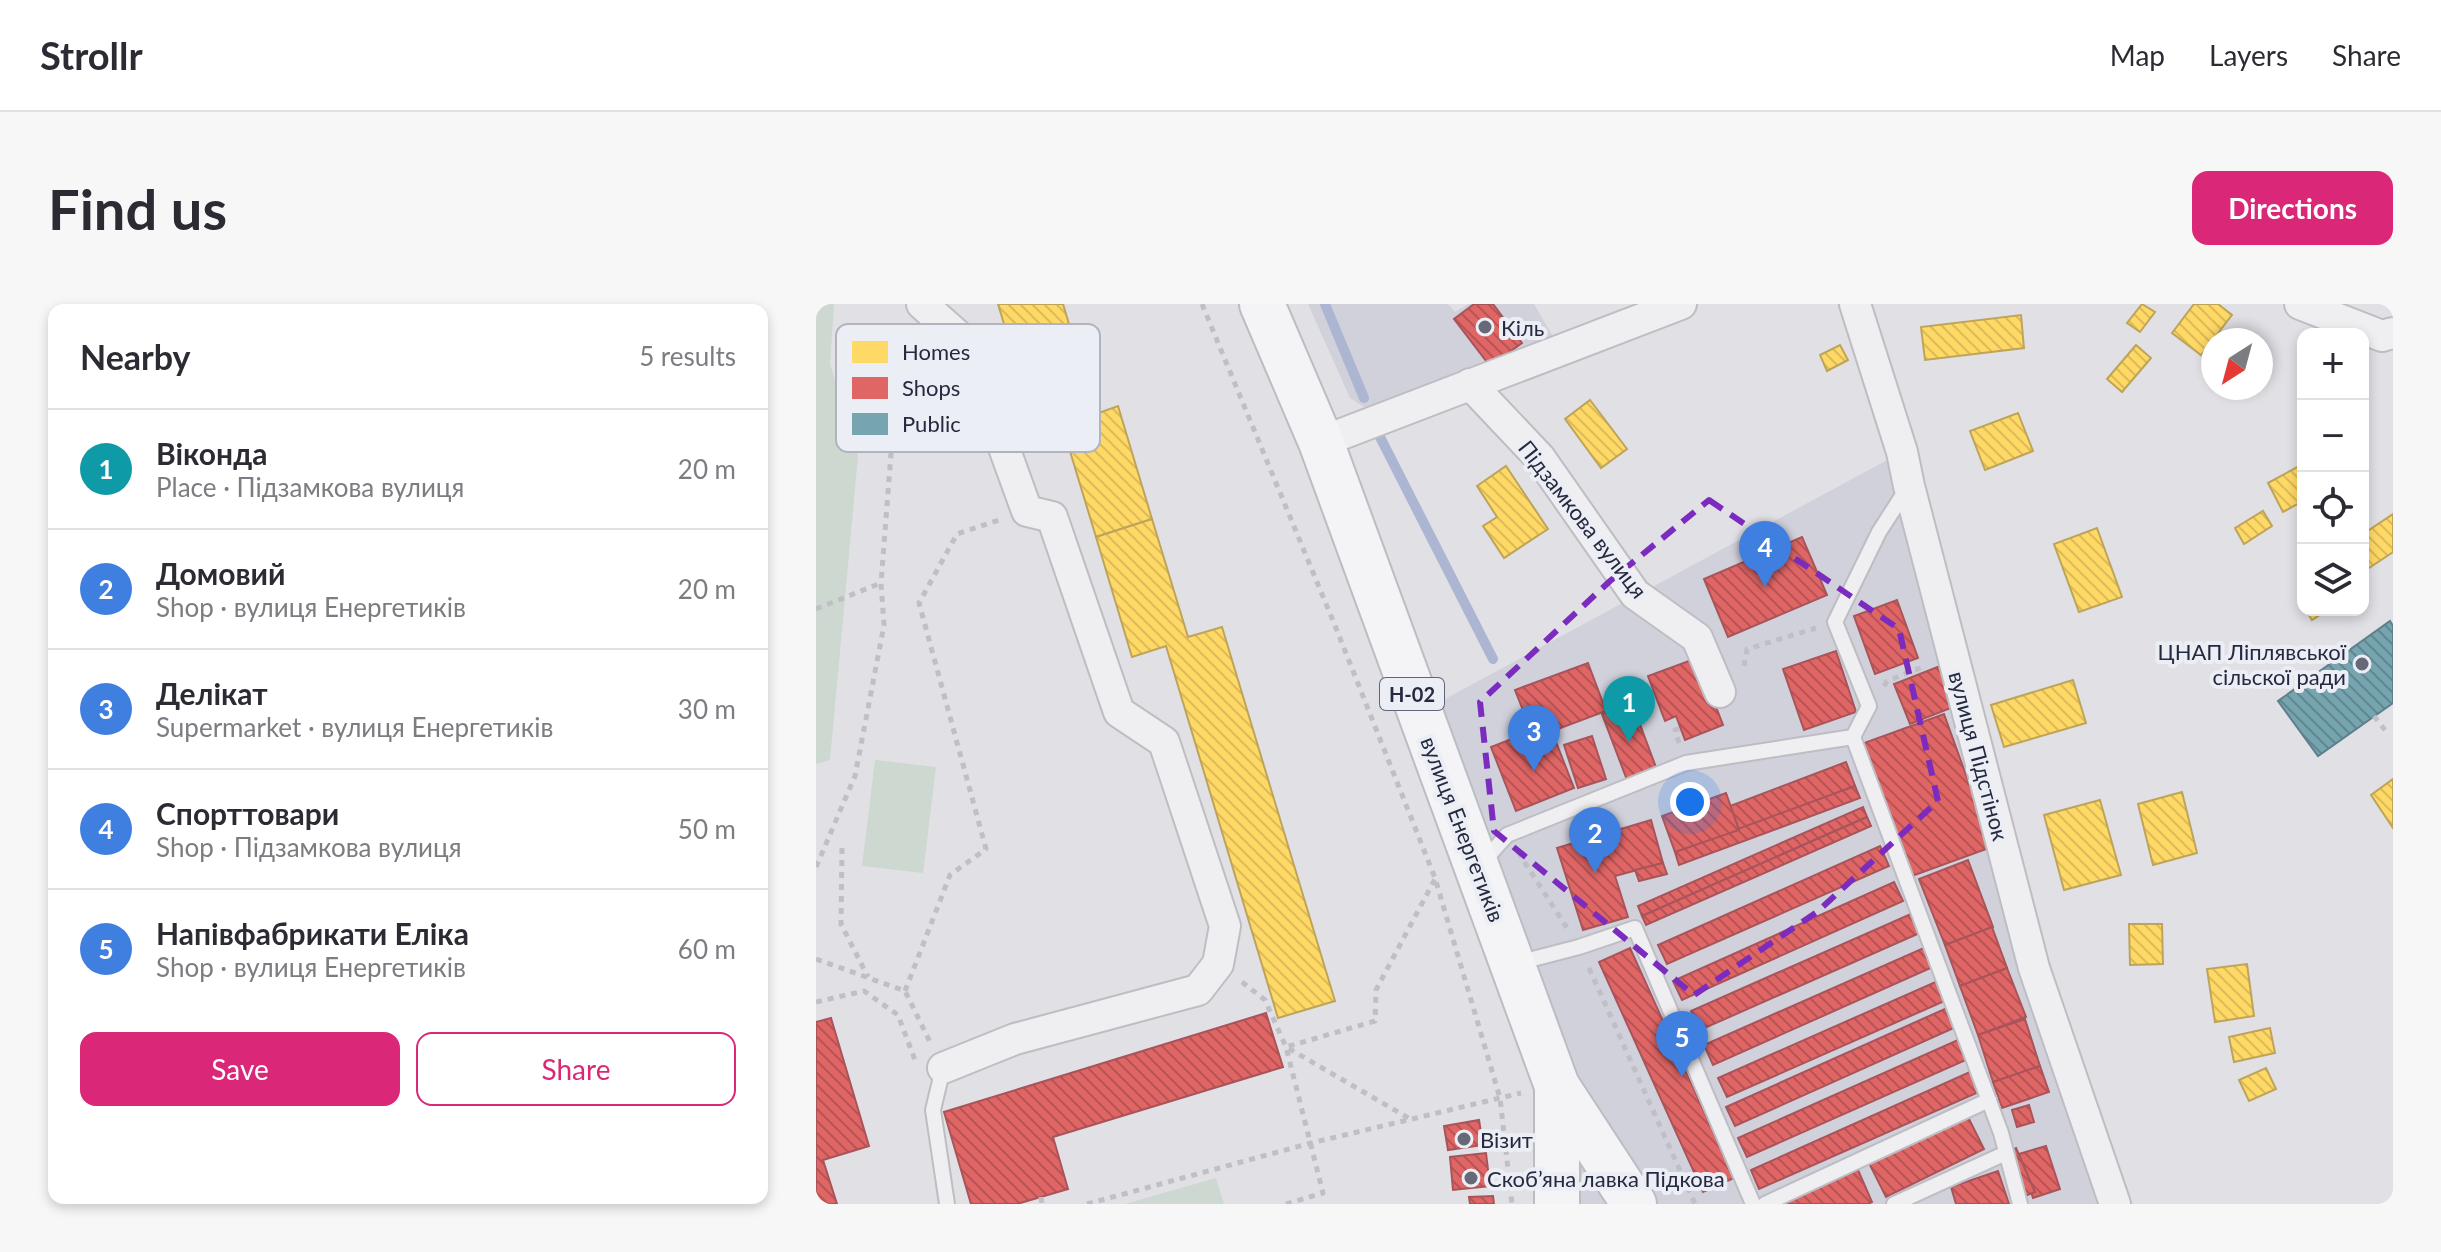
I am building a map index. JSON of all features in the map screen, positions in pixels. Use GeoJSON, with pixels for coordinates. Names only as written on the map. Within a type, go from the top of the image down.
{"type":"FeatureCollection","features":[{"type":"Feature","properties":{"kind":"main road","name":"вулиця Енергетиків"},"geometry":{"type":"LineString","coordinates":[[1262,304],[1321,442],[1419,713],[1493,851],[1513,964],[1557,1086],[1634,1204]]}},
{"type":"Feature","properties":{"kind":"main road","name":"вулиця Енергетиків"},"geometry":{"type":"LineString","coordinates":[[1557,1086],[1557,1204]]}},
{"type":"Feature","properties":{"kind":"street"},"geometry":{"type":"LineString","coordinates":[[1321,442],[1681,304]]}},
{"type":"Feature","properties":{"kind":"street","name":"вулиця Підстінок"},"geometry":{"type":"LineString","coordinates":[[1855,304],[1902,452],[2034,968],[2115,1204]]}},
{"type":"Feature","properties":{"kind":"street"},"geometry":{"type":"LineString","coordinates":[[2300,304],[2382,336],[2393,333]]}},
{"type":"Feature","properties":{"kind":"street"},"geometry":{"type":"LineString","coordinates":[[922,305],[944,324]]}},
{"type":"Feature","properties":{"kind":"street","name":"Підзамкова вулиця"},"geometry":{"type":"LineString","coordinates":[[1470,384],[1540,458],[1635,594],[1697,638],[1731,686]]}},
{"type":"Feature","properties":{"kind":"street"},"geometry":{"type":"LineString","coordinates":[[943,1068],[1015,1039],[1198,990],[1218,964],[1225,926],[1164,742],[1119,712],[1052,517],[1027,511],[1006,452]]}},
{"type":"Feature","properties":{"kind":"lane"},"geometry":{"type":"LineString","coordinates":[[1909,486],[1879,532],[1835,622],[1869,706],[1853,737],[1989,1100],[2020,1204]]}},
{"type":"Feature","properties":{"kind":"lane"},"geometry":{"type":"LineString","coordinates":[[1493,851],[1686,763],[1853,737]]}},
{"type":"Feature","properties":{"kind":"lane"},"geometry":{"type":"LineString","coordinates":[[1513,964],[1635,928],[1753,1204]]}},
{"type":"Feature","properties":{"kind":"lane"},"geometry":{"type":"LineString","coordinates":[[943,1068],[933,1110],[947,1204]]}},
{"type":"Feature","properties":{"kind":"lane"},"geometry":{"type":"LineString","coordinates":[[1765,1204],[1989,1100]]}},
{"type":"Feature","properties":{"kind":"lane"},"geometry":{"type":"LineString","coordinates":[[1894,1204],[2006,1153]]}},
{"type":"Feature","properties":{"kind":"path"},"geometry":{"type":"LineString","coordinates":[[1202,304],[1435,878],[1500,1098],[1512,1204]]}},
{"type":"Feature","properties":{"kind":"path"},"geometry":{"type":"LineString","coordinates":[[816,867],[855,776],[884,625],[881,583],[891,452]]}},
{"type":"Feature","properties":{"kind":"path"},"geometry":{"type":"LineString","coordinates":[[905,991],[950,875],[986,849],[919,603],[957,534],[1027,511]]}},
{"type":"Feature","properties":{"kind":"path"},"geometry":{"type":"LineString","coordinates":[[816,609],[881,583]]}},
{"type":"Feature","properties":{"kind":"path"},"geometry":{"type":"LineString","coordinates":[[1731,686],[1747,649],[1835,622]]}},
{"type":"Feature","properties":{"kind":"path"},"geometry":{"type":"LineString","coordinates":[[1869,706],[1887,681],[1953,655]]}},
{"type":"Feature","properties":{"kind":"path"},"geometry":{"type":"LineString","coordinates":[[2374,716],[2385,730]]}},
{"type":"Feature","properties":{"kind":"path"},"geometry":{"type":"LineString","coordinates":[[1681,728],[1675,730],[1681,749]]}},
{"type":"Feature","properties":{"kind":"path"},"geometry":{"type":"LineString","coordinates":[[842,848],[841,924],[869,978]]}},
{"type":"Feature","properties":{"kind":"path"},"geometry":{"type":"LineString","coordinates":[[1493,851],[1579,947],[1695,1204]]}},
{"type":"Feature","properties":{"kind":"path"},"geometry":{"type":"LineString","coordinates":[[1286,1047],[1375,1021],[1376,990],[1435,878]]}},
{"type":"Feature","properties":{"kind":"path"},"geometry":{"type":"LineString","coordinates":[[816,959],[905,991],[943,1068]]}},
{"type":"Feature","properties":{"kind":"path"},"geometry":{"type":"LineString","coordinates":[[1218,964],[1265,1000],[1286,1047],[1323,1193],[1286,1204]]}},
{"type":"Feature","properties":{"kind":"path"},"geometry":{"type":"LineString","coordinates":[[816,1002],[864,991],[898,1015],[933,1110]]}},
{"type":"Feature","properties":{"kind":"path"},"geometry":{"type":"LineString","coordinates":[[1286,1047],[1413,1121]]}},
{"type":"Feature","properties":{"kind":"path"},"geometry":{"type":"LineString","coordinates":[[1087,1204],[1311,1143],[1557,1086]]}},
{"type":"Feature","properties":{"kind":"highlighted area"},"geometry":{"type":"Polygon","coordinates":[[[1709,500],[1899,629],[1938,801],[1817,912],[1694,995],[1494,831],[1480,702],[1610,581],[1709,500]]]}},
{"type":"Feature","properties":{"kind":"shaded area"},"geometry":{"type":"Polygon","coordinates":[[[816,304],[834,304],[830,364],[836,384],[836,452],[857,452],[858,456],[830,760],[816,764],[816,304]]]}},
{"type":"Feature","properties":{"kind":"shaded area"},"geometry":{"type":"Polygon","coordinates":[[[1308,304],[1448,304],[1455,312],[1468,304],[1534,304],[1565,357],[1397,428],[1350,398],[1308,304]]]}},
{"type":"Feature","properties":{"kind":"shaded area"},"geometry":{"type":"Polygon","coordinates":[[[1902,452],[2115,1204],[1557,1204],[1557,1086],[1419,713],[1902,452]]]}},
{"type":"Feature","properties":{"kind":"shaded area"},"geometry":{"type":"Polygon","coordinates":[[[875,760],[936,767],[923,873],[862,866],[875,760]]]}},
{"type":"Feature","properties":{"kind":"shaded area"},"geometry":{"type":"Polygon","coordinates":[[[1216,1178],[1224,1204],[1125,1204],[1216,1178]]]}},
{"type":"Feature","properties":{"kind":"building: Homes"},"geometry":{"type":"Polygon","coordinates":[[[998,304],[1063,304],[1069,324],[1004,324],[998,304]]]}},
{"type":"Feature","properties":{"kind":"building: Homes"},"geometry":{"type":"Polygon","coordinates":[[[2142,304],[2155,312],[2140,332],[2127,323],[2142,304]]]}},
{"type":"Feature","properties":{"kind":"building: Homes"},"geometry":{"type":"Polygon","coordinates":[[[2194,304],[2218,304],[2232,315],[2222,328],[2201,328],[2201,355],[2172,333],[2194,304]]]}},
{"type":"Feature","properties":{"kind":"building: Homes"},"geometry":{"type":"Polygon","coordinates":[[[2021,315],[2024,348],[1925,360],[1921,327],[2021,315]]]}},
{"type":"Feature","properties":{"kind":"building: Homes"},"geometry":{"type":"Polygon","coordinates":[[[1840,345],[1848,360],[1827,371],[1820,355],[1840,345]]]}},
{"type":"Feature","properties":{"kind":"building: Homes"},"geometry":{"type":"Polygon","coordinates":[[[2136,345],[2151,358],[2122,392],[2107,379],[2136,345]]]}},
{"type":"Feature","properties":{"kind":"building: Homes"},"geometry":{"type":"Polygon","coordinates":[[[1590,400],[1627,449],[1601,468],[1565,419],[1590,400]]]}},
{"type":"Feature","properties":{"kind":"building: Homes"},"geometry":{"type":"Polygon","coordinates":[[[1118,406],[1152,519],[1096,537],[1070,452],[1100,452],[1100,413],[1118,406]]]}},
{"type":"Feature","properties":{"kind":"building: Homes"},"geometry":{"type":"Polygon","coordinates":[[[2018,413],[2033,451],[1985,470],[1970,431],[2018,413]]]}},
{"type":"Feature","properties":{"kind":"building: Homes"},"geometry":{"type":"Polygon","coordinates":[[[1506,466],[1548,529],[1504,558],[1483,526],[1497,517],[1477,486],[1506,466]]]}},
{"type":"Feature","properties":{"kind":"building: Homes"},"geometry":{"type":"Polygon","coordinates":[[[2297,467],[2297,504],[2283,512],[2268,483],[2297,467]]]}},
{"type":"Feature","properties":{"kind":"building: Homes"},"geometry":{"type":"Polygon","coordinates":[[[2263,511],[2272,526],[2244,544],[2235,528],[2263,511]]]}},
{"type":"Feature","properties":{"kind":"building: Homes"},"geometry":{"type":"Polygon","coordinates":[[[2393,514],[2393,552],[2369,568],[2369,544],[2369,530],[2393,514]]]}},
{"type":"Feature","properties":{"kind":"building: Homes"},"geometry":{"type":"Polygon","coordinates":[[[1152,519],[1188,637],[1222,627],[1335,1001],[1278,1018],[1166,646],[1132,657],[1096,537],[1152,519]]]}},
{"type":"Feature","properties":{"kind":"building: Homes"},"geometry":{"type":"Polygon","coordinates":[[[2097,528],[2122,597],[2079,612],[2054,544],[2097,528]]]}},
{"type":"Feature","properties":{"kind":"building: Homes"},"geometry":{"type":"Polygon","coordinates":[[[2073,680],[2086,723],[2004,747],[1991,705],[2073,680]]]}},
{"type":"Feature","properties":{"kind":"building: Homes"},"geometry":{"type":"Polygon","coordinates":[[[2393,779],[2393,828],[2371,795],[2393,779]]]}},
{"type":"Feature","properties":{"kind":"building: Homes"},"geometry":{"type":"Polygon","coordinates":[[[2182,792],[2197,853],[2153,865],[2138,804],[2182,792]]]}},
{"type":"Feature","properties":{"kind":"building: Homes"},"geometry":{"type":"Polygon","coordinates":[[[2100,800],[2121,875],[2064,890],[2044,815],[2100,800]]]}},
{"type":"Feature","properties":{"kind":"building: Homes"},"geometry":{"type":"Polygon","coordinates":[[[2129,924],[2162,924],[2163,964],[2130,965],[2129,924]]]}},
{"type":"Feature","properties":{"kind":"building: Homes"},"geometry":{"type":"Polygon","coordinates":[[[2247,964],[2254,1016],[2215,1022],[2207,969],[2247,964]]]}},
{"type":"Feature","properties":{"kind":"building: Homes"},"geometry":{"type":"Polygon","coordinates":[[[2270,1028],[2275,1053],[2234,1062],[2229,1037],[2270,1028]]]}},
{"type":"Feature","properties":{"kind":"building: Homes"},"geometry":{"type":"Polygon","coordinates":[[[2266,1068],[2276,1089],[2249,1101],[2239,1080],[2266,1068]]]}},
{"type":"Feature","properties":{"kind":"building: Shops","name":"Кіль"},"geometry":{"type":"Polygon","coordinates":[[[1474,304],[1493,304],[1522,343],[1490,366],[1454,319],[1474,304]]]}},
{"type":"Feature","properties":{"kind":"building: Shops"},"geometry":{"type":"Polygon","coordinates":[[[1802,537],[1827,595],[1728,637],[1704,579],[1802,537]]]}},
{"type":"Feature","properties":{"kind":"building: Shops"},"geometry":{"type":"Polygon","coordinates":[[[1897,600],[1918,658],[1875,674],[1854,616],[1897,600]]]}},
{"type":"Feature","properties":{"kind":"building: Shops"},"geometry":{"type":"Polygon","coordinates":[[[1836,651],[1856,712],[1804,730],[1783,669],[1836,651]]]}},
{"type":"Feature","properties":{"kind":"building: Shops"},"geometry":{"type":"Polygon","coordinates":[[[1697,658],[1723,725],[1685,740],[1676,716],[1665,721],[1648,676],[1697,658]]]}},
{"type":"Feature","properties":{"kind":"building: Shops"},"geometry":{"type":"Polygon","coordinates":[[[1588,663],[1606,711],[1534,738],[1515,690],[1588,663]]]}},
{"type":"Feature","properties":{"kind":"building: Shops"},"geometry":{"type":"Polygon","coordinates":[[[1940,666],[1956,706],[1910,724],[1894,684],[1940,666]]]}},
{"type":"Feature","properties":{"kind":"building: Shops"},"geometry":{"type":"Polygon","coordinates":[[[1632,703],[1657,770],[1627,780],[1602,714],[1632,703]]]}},
{"type":"Feature","properties":{"kind":"building: Shops"},"geometry":{"type":"Polygon","coordinates":[[[1944,714],[1992,847],[1912,876],[1864,743],[1944,714]]]}},
{"type":"Feature","properties":{"kind":"building: Shops"},"geometry":{"type":"Polygon","coordinates":[[[1519,736],[1526,754],[1556,742],[1574,788],[1516,811],[1491,747],[1519,736]]]}},
{"type":"Feature","properties":{"kind":"building: Shops"},"geometry":{"type":"Polygon","coordinates":[[[1592,736],[1606,779],[1578,788],[1564,745],[1592,736]]]}},
{"type":"Feature","properties":{"kind":"building: Shops"},"geometry":{"type":"Polygon","coordinates":[[[1846,762],[1855,786],[1739,830],[1730,806],[1846,762]]]}},
{"type":"Feature","properties":{"kind":"building: Shops"},"geometry":{"type":"Polygon","coordinates":[[[1855,786],[1860,798],[1679,865],[1675,852],[1855,786]]]}},
{"type":"Feature","properties":{"kind":"building: Shops"},"geometry":{"type":"Polygon","coordinates":[[[1726,793],[1739,830],[1675,852],[1662,816],[1726,793]]]}},
{"type":"Feature","properties":{"kind":"building: Shops"},"geometry":{"type":"Polygon","coordinates":[[[1863,807],[1867,817],[1642,916],[1638,906],[1863,807]]]}},
{"type":"Feature","properties":{"kind":"building: Shops"},"geometry":{"type":"Polygon","coordinates":[[[1867,817],[1871,826],[1646,925],[1642,916],[1867,817]]]}},
{"type":"Feature","properties":{"kind":"building: Shops"},"geometry":{"type":"Polygon","coordinates":[[[1651,820],[1663,863],[1615,876],[1628,917],[1583,930],[1557,848],[1651,820]]]}},
{"type":"Feature","properties":{"kind":"building: Shops"},"geometry":{"type":"Polygon","coordinates":[[[1880,846],[1889,866],[1667,964],[1658,945],[1880,846]]]}},
{"type":"Feature","properties":{"kind":"building: Shops"},"geometry":{"type":"Polygon","coordinates":[[[1968,860],[1993,927],[1945,945],[1919,879],[1968,860]]]}},
{"type":"Feature","properties":{"kind":"building: Shops"},"geometry":{"type":"Polygon","coordinates":[[[1663,863],[1667,874],[1639,881],[1635,870],[1663,863]]]}},
{"type":"Feature","properties":{"kind":"building: Shops"},"geometry":{"type":"Polygon","coordinates":[[[1894,882],[1903,901],[1682,1000],[1673,981],[1894,882]]]}},
{"type":"Feature","properties":{"kind":"building: Shops"},"geometry":{"type":"Polygon","coordinates":[[[1913,913],[1922,932],[1700,1030],[1691,1011],[1913,913]]]}},
{"type":"Feature","properties":{"kind":"building: Shops"},"geometry":{"type":"Polygon","coordinates":[[[1992,927],[2007,968],[1960,986],[1945,945],[1992,927]]]}},
{"type":"Feature","properties":{"kind":"building: Shops"},"geometry":{"type":"Polygon","coordinates":[[[1926,947],[1935,966],[1713,1065],[1704,1045],[1926,947]]]}},
{"type":"Feature","properties":{"kind":"building: Shops"},"geometry":{"type":"Polygon","coordinates":[[[1630,948],[1734,1178],[1703,1192],[1599,962],[1630,948]]]}},
{"type":"Feature","properties":{"kind":"building: Shops"},"geometry":{"type":"Polygon","coordinates":[[[2007,968],[2026,1017],[1978,1035],[1960,986],[2007,968]]]}},
{"type":"Feature","properties":{"kind":"building: Shops"},"geometry":{"type":"Polygon","coordinates":[[[1940,980],[1949,999],[1727,1097],[1718,1078],[1940,980]]]}},
{"type":"Feature","properties":{"kind":"building: Shops"},"geometry":{"type":"Polygon","coordinates":[[[1947,1008],[1956,1027],[1735,1126],[1726,1107],[1947,1008]]]}},
{"type":"Feature","properties":{"kind":"building: Shops"},"geometry":{"type":"Polygon","coordinates":[[[1266,1013],[1283,1067],[1053,1137],[1068,1189],[1017,1204],[971,1204],[944,1112],[1266,1013]]]}},
{"type":"Feature","properties":{"kind":"building: Shops"},"geometry":{"type":"Polygon","coordinates":[[[831,1018],[869,1146],[823,1160],[837,1204],[816,1204],[816,1022],[831,1018]]]}},
{"type":"Feature","properties":{"kind":"building: Shops"},"geometry":{"type":"Polygon","coordinates":[[[2025,1019],[2040,1066],[1993,1082],[1978,1035],[2025,1019]]]}},
{"type":"Feature","properties":{"kind":"building: Shops"},"geometry":{"type":"Polygon","coordinates":[[[1960,1039],[1968,1059],[1747,1157],[1738,1138],[1960,1039]]]}},
{"type":"Feature","properties":{"kind":"building: Shops"},"geometry":{"type":"Polygon","coordinates":[[[2040,1066],[2049,1092],[2002,1108],[1993,1082],[2040,1066]]]}},
{"type":"Feature","properties":{"kind":"building: Shops"},"geometry":{"type":"Polygon","coordinates":[[[1972,1071],[1981,1091],[1759,1189],[1751,1170],[1972,1071]]]}},
{"type":"Feature","properties":{"kind":"building: Shops"},"geometry":{"type":"Polygon","coordinates":[[[2029,1105],[2034,1122],[2017,1127],[2012,1110],[2029,1105]]]}},
{"type":"Feature","properties":{"kind":"building: Shops"},"geometry":{"type":"Polygon","coordinates":[[[1967,1115],[1984,1149],[1886,1197],[1869,1163],[1967,1115]]]}},
{"type":"Feature","properties":{"kind":"building: Shops","name":"Візит"},"geometry":{"type":"Polygon","coordinates":[[[1479,1120],[1483,1145],[1448,1150],[1444,1126],[1479,1120]]]}},
{"type":"Feature","properties":{"kind":"building: Shops"},"geometry":{"type":"Polygon","coordinates":[[[2046,1146],[2060,1189],[2033,1198],[2019,1154],[2046,1146]]]}},
{"type":"Feature","properties":{"kind":"building: Shops"},"geometry":{"type":"Polygon","coordinates":[[[2016,1148],[2035,1192],[2025,1196],[2006,1153],[2016,1148]]]}},
{"type":"Feature","properties":{"kind":"building: Shops","name":"Скоб’яна лавка Підкова"},"geometry":{"type":"Polygon","coordinates":[[[1486,1153],[1490,1186],[1453,1190],[1450,1157],[1486,1153]]]}},
{"type":"Feature","properties":{"kind":"building: Shops"},"geometry":{"type":"Polygon","coordinates":[[[1858,1170],[1872,1202],[1868,1204],[1780,1204],[1858,1170]]]}},
{"type":"Feature","properties":{"kind":"building: Shops"},"geometry":{"type":"Polygon","coordinates":[[[1998,1171],[2009,1204],[1956,1204],[1951,1187],[1998,1171]]]}},
{"type":"Feature","properties":{"kind":"building: Shops"},"geometry":{"type":"Polygon","coordinates":[[[1493,1196],[1494,1204],[1470,1204],[1469,1197],[1493,1196]]]}},
{"type":"Feature","properties":{"kind":"building: Public","name":"ЦНАП Ліплявської сільскої ради"},"geometry":{"type":"Polygon","coordinates":[[[2390,621],[2393,626],[2393,703],[2318,756],[2278,701],[2390,621]]]}},
{"type":"Feature","properties":{"kind":"waterway"},"geometry":{"type":"LineString","coordinates":[[1325,304],[1364,398]]}},
{"type":"Feature","properties":{"kind":"waterway"},"geometry":{"type":"LineString","coordinates":[[1380,437],[1493,659]]}},
{"type":"Feature","properties":{"kind":"place","name":"Кіль"},"geometry":{"type":"Point","coordinates":[1485,327]}},
{"type":"Feature","properties":{"kind":"place","name":"Спорттовари"},"geometry":{"type":"Point","coordinates":[1765,587]}},
{"type":"Feature","properties":{"kind":"place","name":"ЦНАП Ліплявської сільскої ради"},"geometry":{"type":"Point","coordinates":[2362,664]}},
{"type":"Feature","properties":{"kind":"place","name":"Віконда"},"geometry":{"type":"Point","coordinates":[1629,742]}},
{"type":"Feature","properties":{"kind":"place","name":"Делікат"},"geometry":{"type":"Point","coordinates":[1534,771]}},
{"type":"Feature","properties":{"kind":"place","name":"Домовий"},"geometry":{"type":"Point","coordinates":[1595,873]}},
{"type":"Feature","properties":{"kind":"place","name":"Напівфабрикати Еліка"},"geometry":{"type":"Point","coordinates":[1682,1077]}},
{"type":"Feature","properties":{"kind":"place","name":"Візит"},"geometry":{"type":"Point","coordinates":[1464,1139]}},
{"type":"Feature","properties":{"kind":"place","name":"Скоб’яна лавка Підкова"},"geometry":{"type":"Point","coordinates":[1471,1178]}}]}
